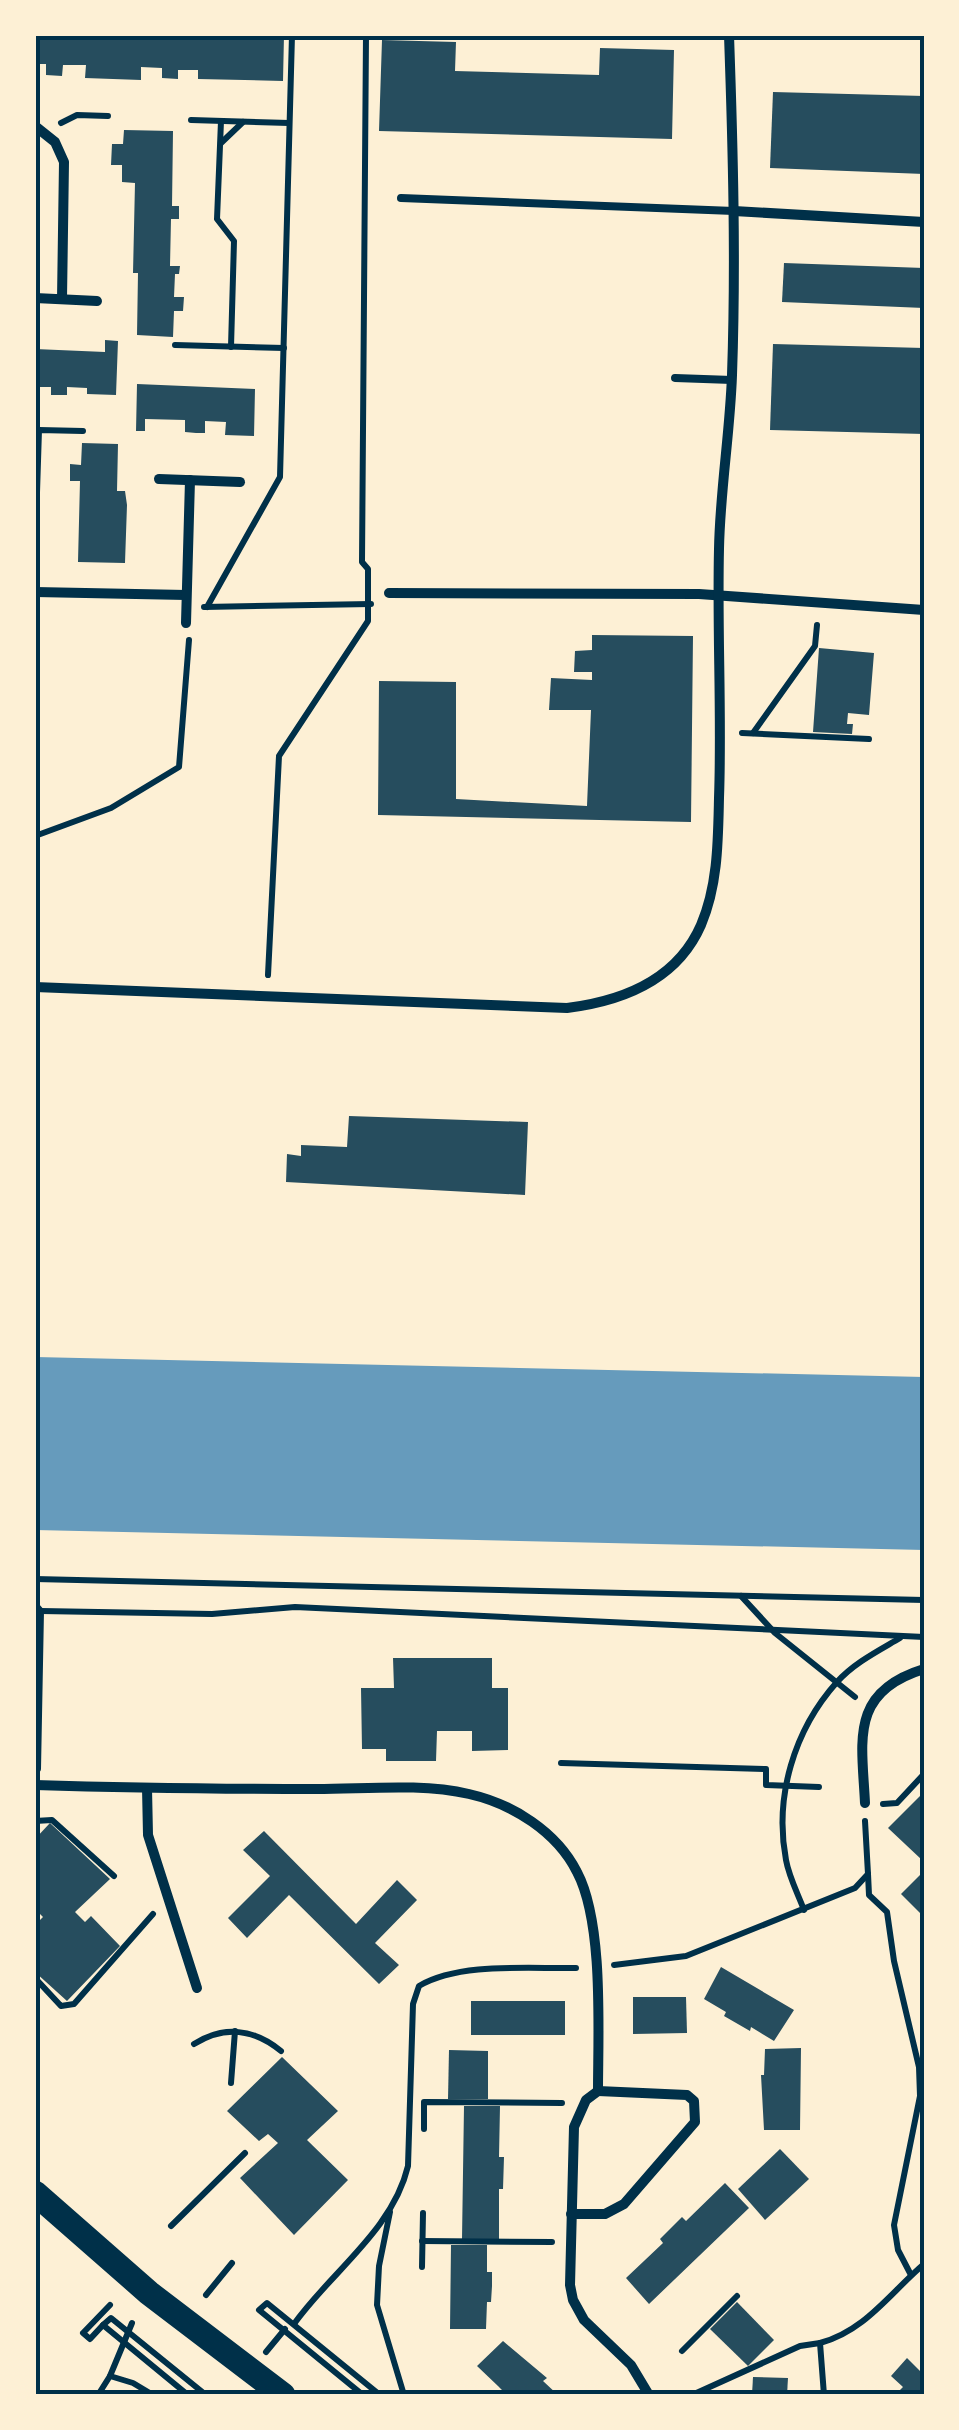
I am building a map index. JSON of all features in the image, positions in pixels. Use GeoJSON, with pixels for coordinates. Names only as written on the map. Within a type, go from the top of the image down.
{"type":"FeatureCollection","features":[{"type":"Feature","properties":{"kind":"main road"},"geometry":{"type":"LineString","coordinates":[[35,2194],[149,2294],[283,2395]]}},
{"type":"Feature","properties":{"kind":"street"},"geometry":{"type":"LineString","coordinates":[[35,987],[567,1008],[600,1004],[654,982],[680,958],[700,927],[710,899],[717,857],[721,501],[732,380],[730,35]]}},
{"type":"Feature","properties":{"kind":"street"},"geometry":{"type":"LineString","coordinates":[[35,126],[55,142],[64,162],[62,299]]}},
{"type":"Feature","properties":{"kind":"street"},"geometry":{"type":"LineString","coordinates":[[734,210],[924,222]]}},
{"type":"Feature","properties":{"kind":"street"},"geometry":{"type":"LineString","coordinates":[[35,298],[97,300]]}},
{"type":"Feature","properties":{"kind":"street"},"geometry":{"type":"LineString","coordinates":[[159,479],[240,482]]}},
{"type":"Feature","properties":{"kind":"street"},"geometry":{"type":"LineString","coordinates":[[186,623],[190,480]]}},
{"type":"Feature","properties":{"kind":"street"},"geometry":{"type":"LineString","coordinates":[[35,592],[186,596]]}},
{"type":"Feature","properties":{"kind":"street"},"geometry":{"type":"LineString","coordinates":[[389,593],[699,594],[924,610]]}},
{"type":"Feature","properties":{"kind":"street"},"geometry":{"type":"LineString","coordinates":[[864,1803],[862,1730],[868,1708],[888,1688],[924,1670]]}},
{"type":"Feature","properties":{"kind":"street"},"geometry":{"type":"LineString","coordinates":[[36,1785],[438,1791],[488,1800],[511,1810],[552,1837],[577,1872],[591,1913],[598,2091]]}},
{"type":"Feature","properties":{"kind":"street"},"geometry":{"type":"LineString","coordinates":[[147,1788],[148,1835],[197,1988]]}},
{"type":"Feature","properties":{"kind":"street"},"geometry":{"type":"LineString","coordinates":[[571,2214],[605,2214],[624,2204],[696,2122],[694,2101],[687,2095],[598,2091],[586,2100],[574,2127],[571,2214],[573,2300],[584,2320],[630,2365],[649,2395]]}},
{"type":"Feature","properties":{"kind":"lane"},"geometry":{"type":"LineString","coordinates":[[402,198],[734,210]]}},
{"type":"Feature","properties":{"kind":"lane"},"geometry":{"type":"LineString","coordinates":[[675,378],[732,380]]}},
{"type":"Feature","properties":{"kind":"path"},"geometry":{"type":"LineString","coordinates":[[292,35],[280,478],[206,608],[368,606],[389,593]]}},
{"type":"Feature","properties":{"kind":"path"},"geometry":{"type":"LineString","coordinates":[[268,976],[279,756],[368,620],[368,569],[362,562],[366,35]]}},
{"type":"Feature","properties":{"kind":"path"},"geometry":{"type":"LineString","coordinates":[[60,124],[76,115],[108,116]]}},
{"type":"Feature","properties":{"kind":"path"},"geometry":{"type":"LineString","coordinates":[[191,120],[290,123]]}},
{"type":"Feature","properties":{"kind":"path"},"geometry":{"type":"LineString","coordinates":[[221,120],[217,218],[234,241],[231,347]]}},
{"type":"Feature","properties":{"kind":"path"},"geometry":{"type":"LineString","coordinates":[[220,144],[243,122]]}},
{"type":"Feature","properties":{"kind":"path"},"geometry":{"type":"LineString","coordinates":[[175,345],[284,348]]}},
{"type":"Feature","properties":{"kind":"path"},"geometry":{"type":"LineString","coordinates":[[35,554],[39,430],[83,431]]}},
{"type":"Feature","properties":{"kind":"path"},"geometry":{"type":"LineString","coordinates":[[753,733],[815,646],[817,626]]}},
{"type":"Feature","properties":{"kind":"path"},"geometry":{"type":"LineString","coordinates":[[35,836],[111,808],[178,767],[190,638]]}},
{"type":"Feature","properties":{"kind":"path"},"geometry":{"type":"LineString","coordinates":[[742,733],[870,739]]}},
{"type":"Feature","properties":{"kind":"path"},"geometry":{"type":"LineString","coordinates":[[35,1579],[924,1600]]}},
{"type":"Feature","properties":{"kind":"path"},"geometry":{"type":"LineString","coordinates":[[740,1595],[775,1632],[868,1708]]}},
{"type":"Feature","properties":{"kind":"path"},"geometry":{"type":"LineString","coordinates":[[35,1604],[41,1611],[36,1785]]}},
{"type":"Feature","properties":{"kind":"path"},"geometry":{"type":"LineString","coordinates":[[41,1611],[212,1614],[295,1608],[924,1638]]}},
{"type":"Feature","properties":{"kind":"path"},"geometry":{"type":"LineString","coordinates":[[804,1910],[786,1864],[782,1828],[785,1786],[792,1760],[836,1682],[901,1637]]}},
{"type":"Feature","properties":{"kind":"path"},"geometry":{"type":"LineString","coordinates":[[561,1763],[766,1769],[766,1785],[819,1788]]}},
{"type":"Feature","properties":{"kind":"path"},"geometry":{"type":"LineString","coordinates":[[883,1804],[897,1802],[924,1774]]}},
{"type":"Feature","properties":{"kind":"path"},"geometry":{"type":"LineString","coordinates":[[864,1803],[869,1895],[887,1912],[918,2067],[920,2096],[894,2225],[898,2250],[910,2275]]}},
{"type":"Feature","properties":{"kind":"path"},"geometry":{"type":"LineString","coordinates":[[35,1821],[52,1820],[114,1876]]}},
{"type":"Feature","properties":{"kind":"path"},"geometry":{"type":"LineString","coordinates":[[294,2324],[390,2210],[403,2187],[408,2166],[413,2004],[419,1986],[436,1976],[456,1972],[595,1967],[686,1956],[855,1888],[868,1874]]}},
{"type":"Feature","properties":{"kind":"path"},"geometry":{"type":"LineString","coordinates":[[35,1978],[61,2006],[74,2004],[154,1913]]}},
{"type":"Feature","properties":{"kind":"path"},"geometry":{"type":"LineString","coordinates":[[194,2044],[206,2036],[234,2032],[266,2038],[281,2051]]}},
{"type":"Feature","properties":{"kind":"path"},"geometry":{"type":"LineString","coordinates":[[231,2083],[234,2032]]}},
{"type":"Feature","properties":{"kind":"path"},"geometry":{"type":"LineString","coordinates":[[424,2130],[424,2102],[562,2103]]}},
{"type":"Feature","properties":{"kind":"path"},"geometry":{"type":"LineString","coordinates":[[171,2226],[245,2153]]}},
{"type":"Feature","properties":{"kind":"path"},"geometry":{"type":"LineString","coordinates":[[390,2210],[379,2266],[377,2305],[404,2395]]}},
{"type":"Feature","properties":{"kind":"path"},"geometry":{"type":"LineString","coordinates":[[422,2267],[423,2212]]}},
{"type":"Feature","properties":{"kind":"path"},"geometry":{"type":"LineString","coordinates":[[422,2242],[553,2242]]}},
{"type":"Feature","properties":{"kind":"path"},"geometry":{"type":"LineString","coordinates":[[206,2294],[232,2264]]}},
{"type":"Feature","properties":{"kind":"path"},"geometry":{"type":"LineString","coordinates":[[692,2395],[800,2346],[843,2337],[869,2318],[924,2264]]}},
{"type":"Feature","properties":{"kind":"path"},"geometry":{"type":"LineString","coordinates":[[682,2351],[737,2296]]}},
{"type":"Feature","properties":{"kind":"path"},"geometry":{"type":"LineString","coordinates":[[363,2395],[260,2310],[266,2302],[380,2395]]}},
{"type":"Feature","properties":{"kind":"path"},"geometry":{"type":"LineString","coordinates":[[110,2305],[83,2332],[90,2339],[110,2318],[206,2395]]}},
{"type":"Feature","properties":{"kind":"path"},"geometry":{"type":"LineString","coordinates":[[98,2395],[132,2323]]}},
{"type":"Feature","properties":{"kind":"path"},"geometry":{"type":"LineString","coordinates":[[103,2324],[188,2395]]}},
{"type":"Feature","properties":{"kind":"path"},"geometry":{"type":"LineString","coordinates":[[820,2343],[824,2395]]}},
{"type":"Feature","properties":{"kind":"path"},"geometry":{"type":"LineString","coordinates":[[110,2376],[153,2395]]}},
{"type":"Feature","properties":{"kind":"water"},"geometry":{"type":"Polygon","coordinates":[[[35,1357],[924,1377],[924,1550],[35,1530],[35,1357]]]}},
{"type":"Feature","properties":{"kind":"building"},"geometry":{"type":"Polygon","coordinates":[[[35,35],[284,35],[283,81],[198,79],[198,70],[178,70],[178,79],[162,78],[162,68],[141,67],[141,80],[85,78],[86,65],[63,65],[62,76],[46,75],[46,64],[35,64],[35,35]]]}},
{"type":"Feature","properties":{"kind":"building"},"geometry":{"type":"Polygon","coordinates":[[[382,40],[456,42],[455,71],[599,75],[600,48],[674,50],[672,139],[379,131],[382,40]]]}},
{"type":"Feature","properties":{"kind":"building"},"geometry":{"type":"Polygon","coordinates":[[[773,92],[924,96],[924,174],[770,168],[773,92]]]}},
{"type":"Feature","properties":{"kind":"building"},"geometry":{"type":"Polygon","coordinates":[[[124,130],[173,131],[172,206],[179,206],[179,219],[171,219],[170,266],[180,266],[179,274],[175,274],[174,297],[184,297],[183,311],[174,311],[173,337],[137,335],[138,273],[133,273],[135,183],[122,182],[122,165],[111,165],[112,144],[123,144],[124,130]]]}},
{"type":"Feature","properties":{"kind":"building"},"geometry":{"type":"Polygon","coordinates":[[[784,263],[924,268],[924,308],[782,302],[784,263]]]}},
{"type":"Feature","properties":{"kind":"building"},"geometry":{"type":"Polygon","coordinates":[[[105,340],[118,341],[116,395],[87,394],[87,388],[67,387],[67,395],[51,395],[51,387],[35,387],[35,349],[105,352],[105,340]]]}},
{"type":"Feature","properties":{"kind":"building"},"geometry":{"type":"Polygon","coordinates":[[[773,344],[924,348],[924,434],[770,430],[773,344]]]}},
{"type":"Feature","properties":{"kind":"building"},"geometry":{"type":"Polygon","coordinates":[[[137,384],[255,389],[254,436],[225,435],[226,422],[205,421],[205,433],[185,432],[185,420],[145,419],[145,431],[136,431],[137,384]]]}},
{"type":"Feature","properties":{"kind":"building"},"geometry":{"type":"Polygon","coordinates":[[[82,443],[118,444],[117,491],[125,491],[127,505],[125,563],[78,562],[80,481],[70,481],[70,464],[81,465],[82,443]]]}},
{"type":"Feature","properties":{"kind":"building"},"geometry":{"type":"Polygon","coordinates":[[[592,635],[693,636],[691,822],[378,815],[379,681],[456,682],[456,799],[587,806],[591,710],[549,710],[551,678],[592,680],[592,672],[574,672],[575,651],[592,650],[592,635]]]}},
{"type":"Feature","properties":{"kind":"building"},"geometry":{"type":"Polygon","coordinates":[[[819,648],[874,653],[869,715],[848,713],[847,724],[853,724],[852,734],[813,732],[819,648]]]}},
{"type":"Feature","properties":{"kind":"building"},"geometry":{"type":"Polygon","coordinates":[[[349,1116],[528,1122],[525,1195],[286,1182],[287,1154],[301,1156],[301,1145],[347,1147],[349,1116]]]}},
{"type":"Feature","properties":{"kind":"building"},"geometry":{"type":"Polygon","coordinates":[[[393,1658],[492,1658],[492,1688],[508,1688],[508,1750],[472,1751],[472,1731],[437,1731],[436,1761],[386,1761],[386,1749],[362,1749],[361,1688],[394,1688],[393,1658]]]}},
{"type":"Feature","properties":{"kind":"building"},"geometry":{"type":"Polygon","coordinates":[[[924,1792],[924,1858],[922,1860],[888,1828],[924,1792]]]}},
{"type":"Feature","properties":{"kind":"building"},"geometry":{"type":"Polygon","coordinates":[[[50,1823],[110,1879],[75,1912],[85,1922],[91,1916],[120,1946],[67,2001],[35,1972],[35,1925],[43,1917],[35,1909],[35,1839],[50,1823]]]}},
{"type":"Feature","properties":{"kind":"building"},"geometry":{"type":"Polygon","coordinates":[[[264,1831],[356,1924],[397,1880],[417,1900],[375,1943],[399,1965],[379,1984],[289,1895],[247,1938],[228,1918],[270,1876],[243,1850],[264,1831]]]}},
{"type":"Feature","properties":{"kind":"building"},"geometry":{"type":"Polygon","coordinates":[[[924,1871],[924,1917],[901,1894],[924,1871]]]}},
{"type":"Feature","properties":{"kind":"building"},"geometry":{"type":"Polygon","coordinates":[[[721,1967],[794,2010],[774,2041],[724,2016],[726,2012],[704,1999],[721,1967]]]}},
{"type":"Feature","properties":{"kind":"building"},"geometry":{"type":"Polygon","coordinates":[[[633,1997],[686,1997],[687,2033],[633,2034],[633,1997]]]}},
{"type":"Feature","properties":{"kind":"building"},"geometry":{"type":"Polygon","coordinates":[[[471,2001],[565,2001],[565,2035],[471,2035],[471,2001]]]}},
{"type":"Feature","properties":{"kind":"building"},"geometry":{"type":"Polygon","coordinates":[[[801,2048],[800,2130],[764,2130],[761,2075],[765,2049],[801,2048]]]}},
{"type":"Feature","properties":{"kind":"building"},"geometry":{"type":"Polygon","coordinates":[[[449,2050],[488,2051],[488,2099],[448,2099],[449,2050]]]}},
{"type":"Feature","properties":{"kind":"building"},"geometry":{"type":"Polygon","coordinates":[[[282,2057],[338,2111],[307,2140],[348,2180],[294,2235],[240,2178],[278,2143],[268,2134],[259,2141],[227,2111],[282,2057]]]}},
{"type":"Feature","properties":{"kind":"building"},"geometry":{"type":"Polygon","coordinates":[[[464,2106],[500,2106],[499,2157],[504,2157],[503,2189],[499,2189],[499,2239],[462,2239],[464,2106]]]}},
{"type":"Feature","properties":{"kind":"building"},"geometry":{"type":"Polygon","coordinates":[[[780,2149],[809,2179],[765,2220],[738,2189],[780,2149]]]}},
{"type":"Feature","properties":{"kind":"building"},"geometry":{"type":"Polygon","coordinates":[[[725,2183],[749,2208],[649,2304],[626,2278],[663,2243],[660,2239],[682,2217],[686,2221],[725,2183]]]}},
{"type":"Feature","properties":{"kind":"building"},"geometry":{"type":"Polygon","coordinates":[[[451,2245],[487,2245],[487,2272],[492,2272],[492,2286],[486,2329],[450,2329],[451,2245]]]}},
{"type":"Feature","properties":{"kind":"building"},"geometry":{"type":"Polygon","coordinates":[[[737,2302],[774,2340],[748,2366],[710,2329],[737,2302]]]}},
{"type":"Feature","properties":{"kind":"building"},"geometry":{"type":"Polygon","coordinates":[[[503,2341],[547,2378],[543,2381],[558,2395],[507,2395],[477,2366],[503,2341]]]}},
{"type":"Feature","properties":{"kind":"building"},"geometry":{"type":"Polygon","coordinates":[[[907,2358],[924,2375],[924,2395],[895,2395],[903,2387],[891,2376],[907,2358]]]}},
{"type":"Feature","properties":{"kind":"building"},"geometry":{"type":"Polygon","coordinates":[[[753,2377],[788,2378],[787,2395],[752,2395],[753,2377]]]}}]}
